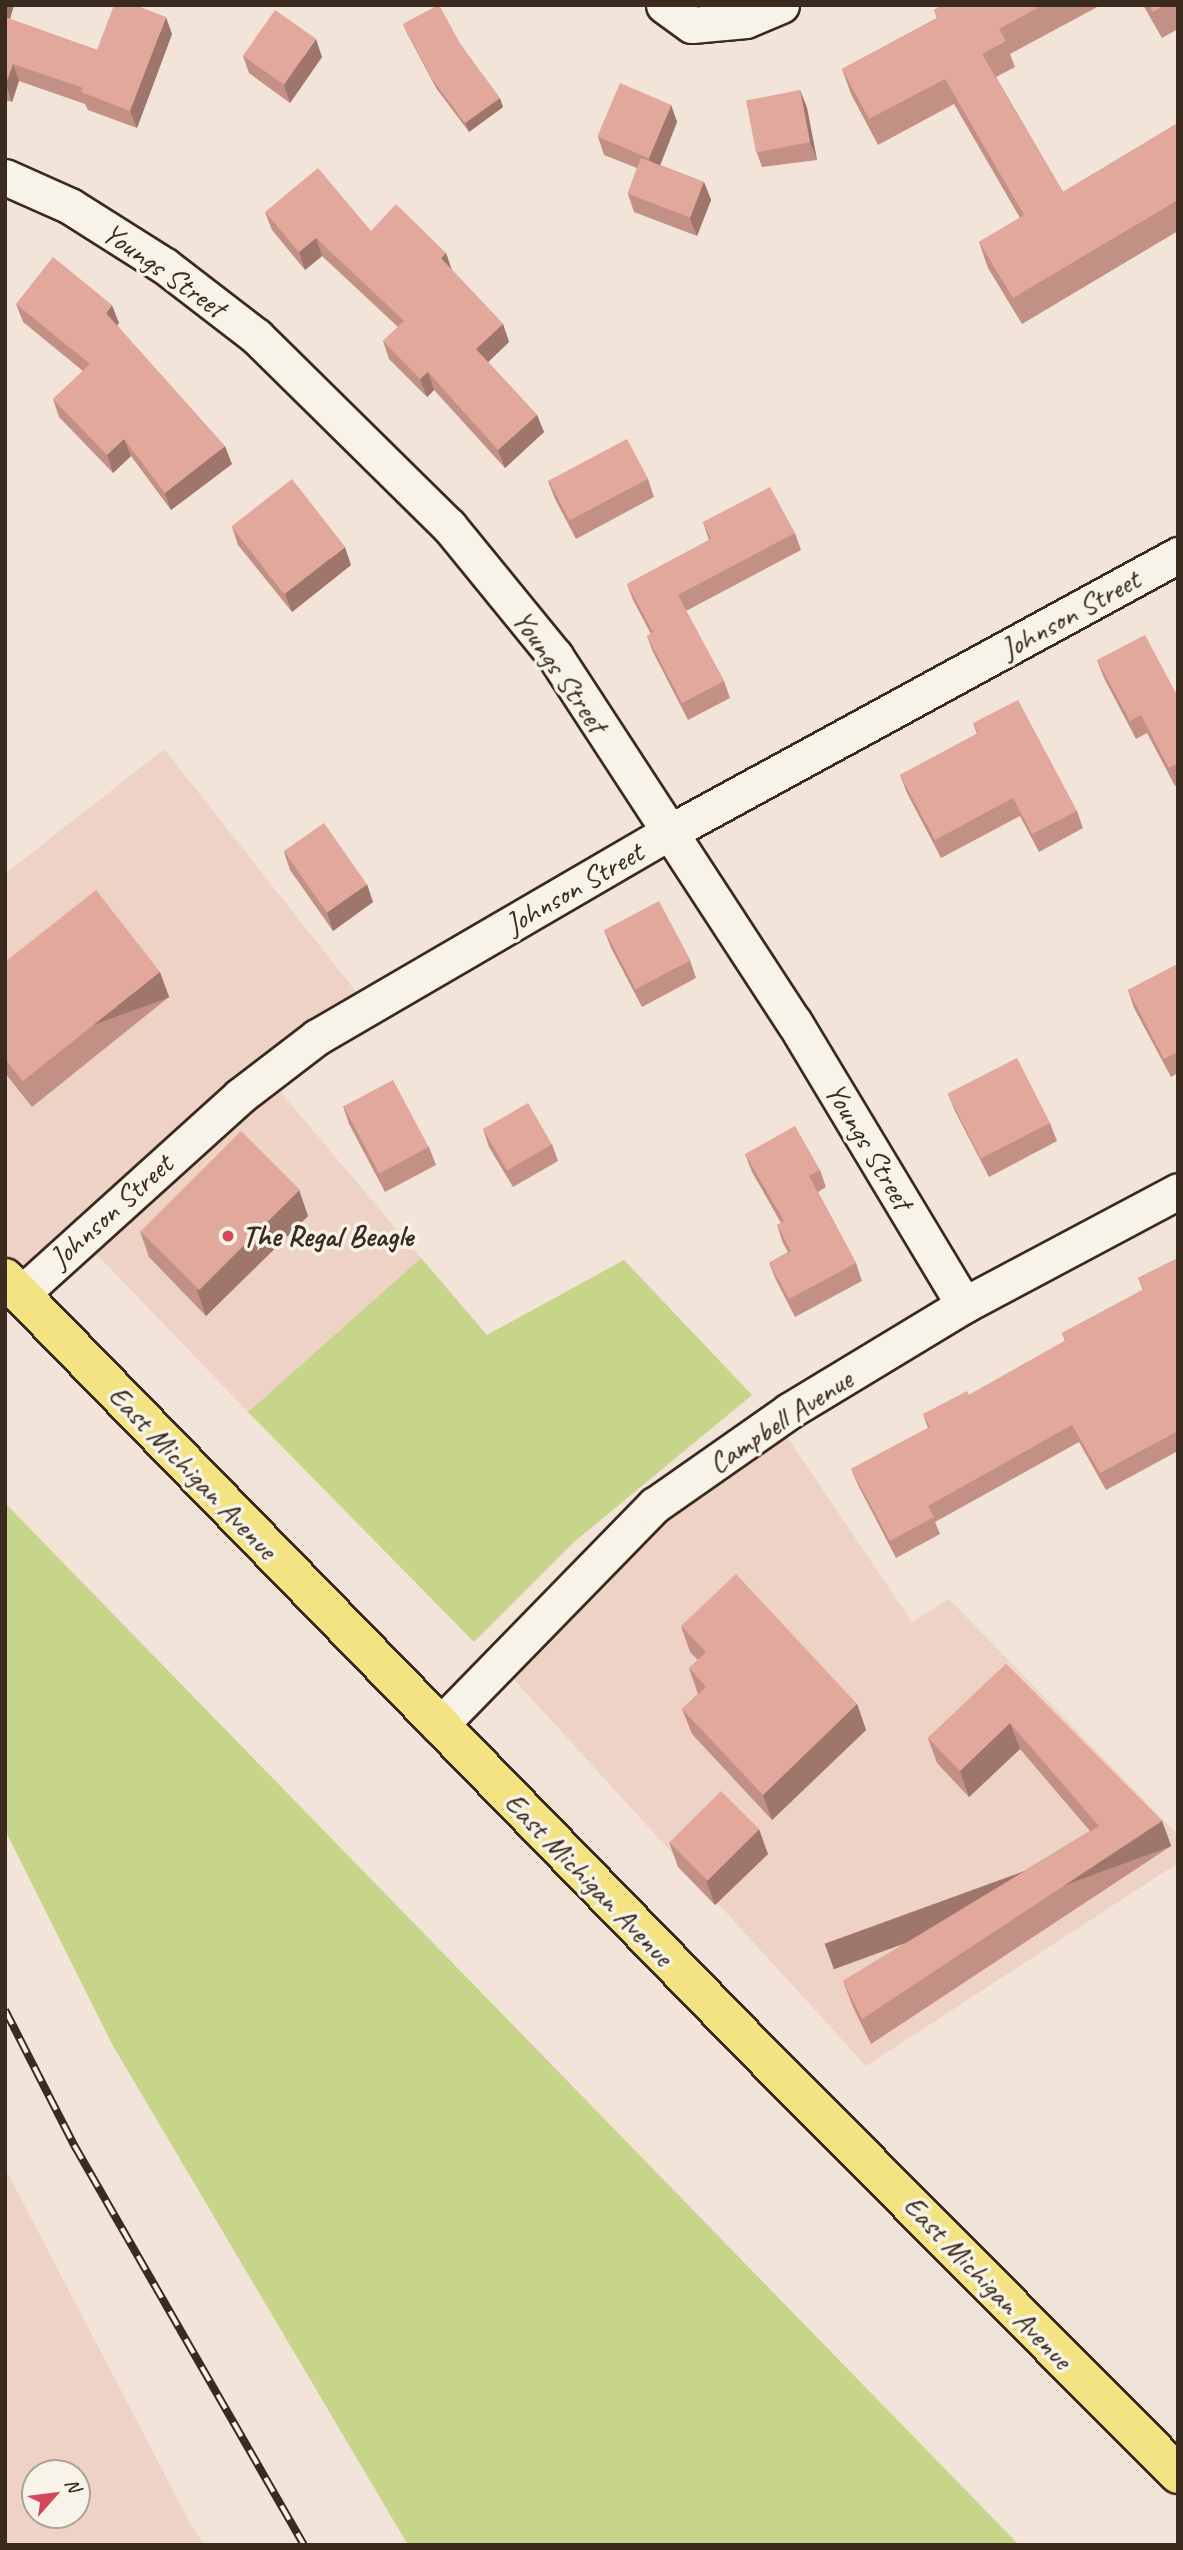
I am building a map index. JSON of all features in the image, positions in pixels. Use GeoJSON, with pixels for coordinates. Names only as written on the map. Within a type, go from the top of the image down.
{"type":"FeatureCollection","features":[{"type":"Feature","properties":{"kind":"main road","name":"East Michigan Avenue"},"geometry":{"type":"LineString","coordinates":[[13,1286],[439,1726],[1178,2474]]}},
{"type":"Feature","properties":{"kind":"street"},"geometry":{"type":"LineString","coordinates":[[664,5],[692,25],[746,20],[781,5]]}},
{"type":"Feature","properties":{"kind":"street","name":"Youngs Street"},"geometry":{"type":"LineString","coordinates":[[5,177],[70,206],[165,266],[256,336],[375,450],[449,526],[555,656],[668,833],[794,1021],[964,1305]]}},
{"type":"Feature","properties":{"kind":"street","name":"Johnson Street"},"geometry":{"type":"LineString","coordinates":[[13,1286],[240,1096],[317,1037],[668,833],[1178,555]]}},
{"type":"Feature","properties":{"kind":"street","name":"Campbell Avenue"},"geometry":{"type":"LineString","coordinates":[[439,1726],[655,1505],[789,1411],[964,1305],[1178,1191]]}},
{"type":"Feature","properties":{"kind":"shaded area"},"geometry":{"type":"Polygon","coordinates":[[[164,749],[368,1007],[266,1075],[421,1258],[248,1412],[82,1239],[5,1278],[5,874],[164,749]]]}},
{"type":"Feature","properties":{"kind":"shaded area"},"geometry":{"type":"Polygon","coordinates":[[[777,1422],[912,1622],[949,1599],[1178,1835],[1178,1863],[866,2066],[499,1663],[777,1422]]]}},
{"type":"Feature","properties":{"kind":"shaded area"},"geometry":{"type":"Polygon","coordinates":[[[5,2168],[189,2521],[204,2545],[5,2545],[5,2168]]]}},
{"type":"Feature","properties":{"kind":"green space"},"geometry":{"type":"Polygon","coordinates":[[[421,1258],[487,1335],[624,1260],[752,1395],[574,1542],[474,1642],[248,1412],[421,1258]]]}},
{"type":"Feature","properties":{"kind":"green space"},"geometry":{"type":"Polygon","coordinates":[[[5,1503],[1019,2545],[408,2545],[112,2044],[5,1830],[5,1503]]]}},
{"type":"Feature","properties":{"kind":"building"},"geometry":{"type":"Polygon","coordinates":[[[114,5],[135,5],[166,17],[130,111],[81,92],[83,88],[13,64],[5,85],[5,17],[97,50],[114,5]]]}},
{"type":"Feature","properties":{"kind":"building"},"geometry":{"type":"Polygon","coordinates":[[[439,5],[461,45],[500,98],[465,123],[432,79],[403,24],[439,5]]]}},
{"type":"Feature","properties":{"kind":"building"},"geometry":{"type":"Polygon","coordinates":[[[943,5],[1043,5],[999,29],[1006,41],[982,54],[1063,192],[1178,123],[1178,200],[1013,298],[979,242],[1024,215],[945,79],[869,119],[842,69],[938,18],[934,10],[943,5]]]}},
{"type":"Feature","properties":{"kind":"building"},"geometry":{"type":"Polygon","coordinates":[[[1149,5],[1165,5],[1153,12],[1149,5]]]}},
{"type":"Feature","properties":{"kind":"building"},"geometry":{"type":"Polygon","coordinates":[[[275,10],[316,39],[284,85],[243,56],[275,10]]]}},
{"type":"Feature","properties":{"kind":"building"},"geometry":{"type":"Polygon","coordinates":[[[620,83],[672,105],[649,158],[597,136],[620,83]]]}},
{"type":"Feature","properties":{"kind":"building"},"geometry":{"type":"Polygon","coordinates":[[[800,90],[810,142],[756,153],[746,100],[800,90]]]}},
{"type":"Feature","properties":{"kind":"building"},"geometry":{"type":"Polygon","coordinates":[[[641,158],[704,182],[690,217],[627,193],[641,158]]]}},
{"type":"Feature","properties":{"kind":"building"},"geometry":{"type":"Polygon","coordinates":[[[318,168],[371,231],[396,204],[446,253],[441,258],[503,324],[476,349],[537,415],[498,450],[428,372],[420,379],[383,341],[404,321],[316,238],[299,252],[265,212],[318,168]]]}},
{"type":"Feature","properties":{"kind":"building"},"geometry":{"type":"Polygon","coordinates":[[[53,257],[112,305],[106,313],[225,446],[165,493],[124,439],[107,455],[53,399],[90,364],[16,304],[53,257]]]}},
{"type":"Feature","properties":{"kind":"building"},"geometry":{"type":"Polygon","coordinates":[[[627,439],[648,479],[570,521],[548,481],[627,439]]]}},
{"type":"Feature","properties":{"kind":"building"},"geometry":{"type":"Polygon","coordinates":[[[292,479],[345,547],[284,594],[231,526],[292,479]]]}},
{"type":"Feature","properties":{"kind":"building"},"geometry":{"type":"Polygon","coordinates":[[[770,487],[795,533],[678,595],[724,681],[682,703],[647,636],[653,632],[627,584],[711,539],[703,522],[770,487]]]}},
{"type":"Feature","properties":{"kind":"building"},"geometry":{"type":"Polygon","coordinates":[[[1145,635],[1178,697],[1178,763],[1169,768],[1141,715],[1130,721],[1097,660],[1145,635]]]}},
{"type":"Feature","properties":{"kind":"building"},"geometry":{"type":"Polygon","coordinates":[[[1018,700],[1077,811],[1032,834],[1013,798],[935,840],[900,775],[978,733],[973,723],[1018,700]]]}},
{"type":"Feature","properties":{"kind":"building"},"geometry":{"type":"Polygon","coordinates":[[[324,823],[367,884],[327,913],[284,851],[324,823]]]}},
{"type":"Feature","properties":{"kind":"building"},"geometry":{"type":"Polygon","coordinates":[[[96,890],[160,972],[23,1081],[5,1059],[5,962],[96,890]]]}},
{"type":"Feature","properties":{"kind":"building"},"geometry":{"type":"Polygon","coordinates":[[[659,901],[690,960],[636,989],[604,930],[659,901]]]}},
{"type":"Feature","properties":{"kind":"building"},"geometry":{"type":"Polygon","coordinates":[[[1178,964],[1178,1052],[1164,1059],[1128,990],[1178,964]]]}},
{"type":"Feature","properties":{"kind":"building"},"geometry":{"type":"Polygon","coordinates":[[[1017,1058],[1050,1123],[981,1158],[948,1093],[1017,1058]]]}},
{"type":"Feature","properties":{"kind":"building"},"geometry":{"type":"Polygon","coordinates":[[[393,1080],[429,1147],[379,1173],[344,1106],[393,1080]]]}},
{"type":"Feature","properties":{"kind":"building"},"geometry":{"type":"Polygon","coordinates":[[[528,1103],[552,1145],[507,1171],[483,1129],[528,1103]]]}},
{"type":"Feature","properties":{"kind":"building"},"geometry":{"type":"Polygon","coordinates":[[[795,1126],[820,1170],[809,1176],[856,1263],[789,1299],[769,1263],[791,1251],[777,1225],[784,1221],[745,1154],[795,1126]]]}},
{"type":"Feature","properties":{"kind":"building","name":"The Regal Beagle"},"geometry":{"type":"Polygon","coordinates":[[[241,1131],[300,1190],[199,1290],[141,1231],[241,1131]]]}},
{"type":"Feature","properties":{"kind":"building"},"geometry":{"type":"Polygon","coordinates":[[[1178,1258],[1178,1431],[1100,1473],[1072,1425],[928,1506],[934,1517],[890,1541],[851,1469],[930,1427],[923,1414],[967,1391],[969,1395],[1066,1340],[1062,1333],[1144,1289],[1138,1278],[1178,1258]]]}},
{"type":"Feature","properties":{"kind":"building"},"geometry":{"type":"Polygon","coordinates":[[[736,1574],[857,1704],[763,1795],[682,1709],[706,1687],[689,1668],[706,1652],[681,1626],[736,1574]]]}},
{"type":"Feature","properties":{"kind":"building"},"geometry":{"type":"Polygon","coordinates":[[[1006,1664],[1162,1821],[862,2019],[843,1981],[1099,1826],[1010,1723],[960,1771],[928,1738],[1006,1664]]]}},
{"type":"Feature","properties":{"kind":"building"},"geometry":{"type":"Polygon","coordinates":[[[721,1791],[759,1829],[708,1881],[669,1843],[721,1791]]]}},
{"type":"Feature","properties":{"kind":"railway"},"geometry":{"type":"LineString","coordinates":[[5,2010],[74,2145],[304,2545]]}},
{"type":"Feature","properties":{"kind":"place","name":"The Regal Beagle"},"geometry":{"type":"Point","coordinates":[228,1236]}}]}
